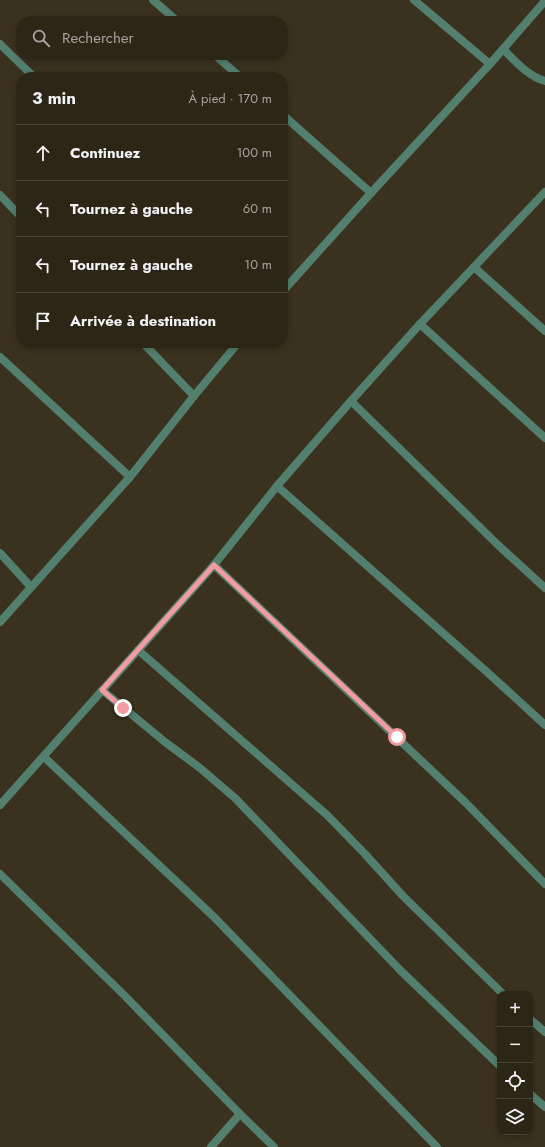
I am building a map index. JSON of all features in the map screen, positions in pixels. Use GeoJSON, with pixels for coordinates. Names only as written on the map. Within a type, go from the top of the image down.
{"type":"FeatureCollection","features":[{"type":"Feature","properties":{"kind":"street"},"geometry":{"type":"LineString","coordinates":[[153,0],[171,16]]}},
{"type":"Feature","properties":{"kind":"street"},"geometry":{"type":"LineString","coordinates":[[414,0],[490,64]]}},
{"type":"Feature","properties":{"kind":"street"},"geometry":{"type":"LineString","coordinates":[[288,285],[503,50],[545,1]]}},
{"type":"Feature","properties":{"kind":"street"},"geometry":{"type":"LineString","coordinates":[[0,44],[16,60]]}},
{"type":"Feature","properties":{"kind":"street"},"geometry":{"type":"LineString","coordinates":[[503,50],[529,73],[545,82]]}},
{"type":"Feature","properties":{"kind":"street"},"geometry":{"type":"LineString","coordinates":[[16,60],[29,72]]}},
{"type":"Feature","properties":{"kind":"street"},"geometry":{"type":"LineString","coordinates":[[221,60],[234,72]]}},
{"type":"Feature","properties":{"kind":"street"},"geometry":{"type":"LineString","coordinates":[[288,119],[371,193]]}},
{"type":"Feature","properties":{"kind":"street"},"geometry":{"type":"LineString","coordinates":[[0,805],[214,565],[277,486],[351,400],[420,324],[545,192]]}},
{"type":"Feature","properties":{"kind":"street"},"geometry":{"type":"LineString","coordinates":[[0,195],[16,212]]}},
{"type":"Feature","properties":{"kind":"street"},"geometry":{"type":"LineString","coordinates":[[474,267],[545,331]]}},
{"type":"Feature","properties":{"kind":"street"},"geometry":{"type":"LineString","coordinates":[[420,324],[545,438]]}},
{"type":"Feature","properties":{"kind":"street"},"geometry":{"type":"LineString","coordinates":[[148,348],[194,396]]}},
{"type":"Feature","properties":{"kind":"street"},"geometry":{"type":"LineString","coordinates":[[0,622],[130,477],[234,348]]}},
{"type":"Feature","properties":{"kind":"street"},"geometry":{"type":"LineString","coordinates":[[0,357],[130,477]]}},
{"type":"Feature","properties":{"kind":"street"},"geometry":{"type":"LineString","coordinates":[[351,400],[498,545],[545,588]]}},
{"type":"Feature","properties":{"kind":"street"},"geometry":{"type":"LineString","coordinates":[[277,486],[545,725]]}},
{"type":"Feature","properties":{"kind":"street"},"geometry":{"type":"LineString","coordinates":[[0,553],[31,587]]}},
{"type":"Feature","properties":{"kind":"street"},"geometry":{"type":"LineString","coordinates":[[214,565],[465,802],[545,884]]}},
{"type":"Feature","properties":{"kind":"street"},"geometry":{"type":"LineString","coordinates":[[138,650],[327,815],[403,896],[500,991]]}},
{"type":"Feature","properties":{"kind":"street"},"geometry":{"type":"LineString","coordinates":[[102,690],[165,742],[200,768],[235,798],[401,971],[497,1063]]}},
{"type":"Feature","properties":{"kind":"street"},"geometry":{"type":"LineString","coordinates":[[44,757],[213,916],[437,1147]]}},
{"type":"Feature","properties":{"kind":"street"},"geometry":{"type":"LineString","coordinates":[[0,874],[124,995],[274,1147]]}},
{"type":"Feature","properties":{"kind":"street"},"geometry":{"type":"LineString","coordinates":[[533,1022],[545,1032]]}},
{"type":"Feature","properties":{"kind":"street"},"geometry":{"type":"LineString","coordinates":[[533,1097],[545,1107]]}},
{"type":"Feature","properties":{"kind":"street"},"geometry":{"type":"LineString","coordinates":[[211,1147],[240,1114]]}},
{"type":"Feature","properties":{"kind":"route"},"geometry":{"type":"LineString","coordinates":[[123,708],[102,690],[214,565],[397,737]]}}]}
